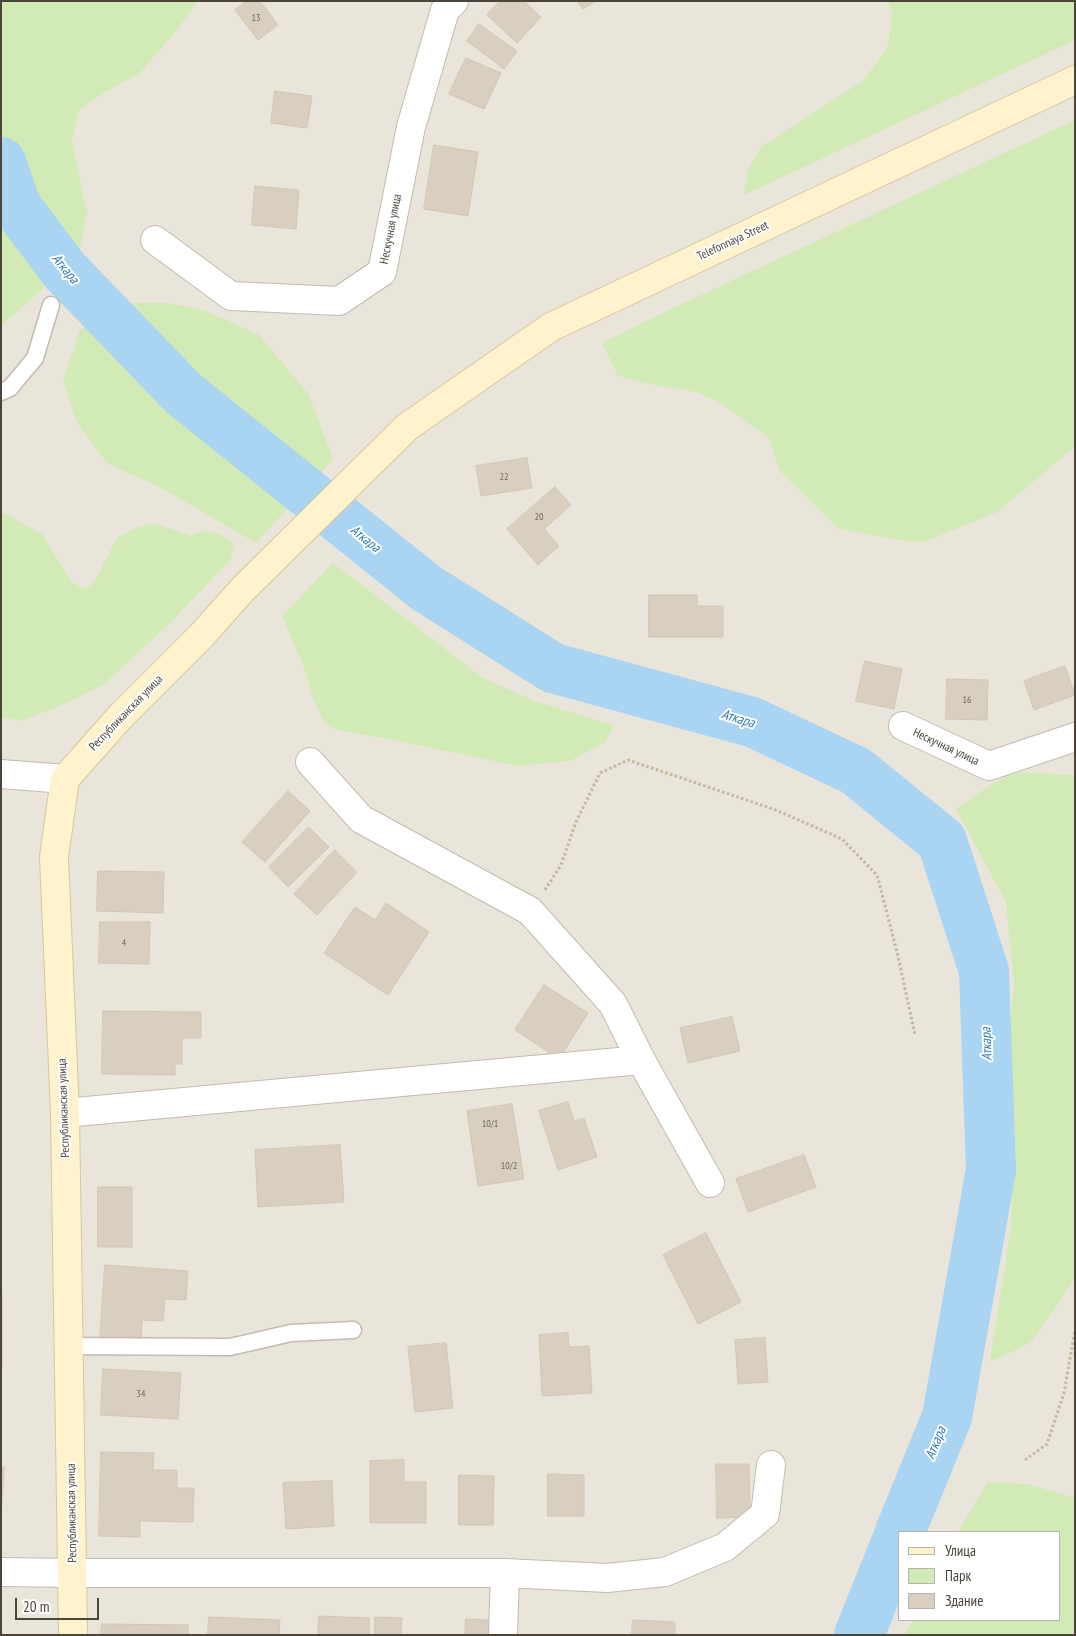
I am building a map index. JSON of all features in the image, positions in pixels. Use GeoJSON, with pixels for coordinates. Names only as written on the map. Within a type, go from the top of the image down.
{"type":"FeatureCollection","features":[{"type":"Feature","properties":{"kind":"street","name":"Нескучная улица"},"geometry":{"type":"LineString","coordinates":[[155,240],[231,296],[339,301],[382,272],[411,127],[445,10],[454,1]]}},
{"type":"Feature","properties":{"kind":"street","name":"Telefonnaya Street"},"geometry":{"type":"LineString","coordinates":[[201,636],[243,589],[407,427],[551,327],[1075,80]]}},
{"type":"Feature","properties":{"kind":"street","name":"Республиканская улица"},"geometry":{"type":"LineString","coordinates":[[74,1635],[66,1113],[54,857],[65,779],[120,717],[201,636]]}},
{"type":"Feature","properties":{"kind":"street","name":"Нескучная улица"},"geometry":{"type":"LineString","coordinates":[[903,726],[989,766],[1075,737]]}},
{"type":"Feature","properties":{"kind":"street"},"geometry":{"type":"LineString","coordinates":[[310,762],[360,819],[530,911],[613,1004],[710,1183]]}},
{"type":"Feature","properties":{"kind":"street"},"geometry":{"type":"LineString","coordinates":[[1,774],[65,779]]}},
{"type":"Feature","properties":{"kind":"street"},"geometry":{"type":"LineString","coordinates":[[66,1113],[642,1060]]}},
{"type":"Feature","properties":{"kind":"street"},"geometry":{"type":"LineString","coordinates":[[1,1572],[73,1574],[505,1573],[607,1578],[666,1572],[725,1547],[764,1514],[771,1465]]}},
{"type":"Feature","properties":{"kind":"street"},"geometry":{"type":"LineString","coordinates":[[503,1635],[505,1573]]}},
{"type":"Feature","properties":{"kind":"lane"},"geometry":{"type":"LineString","coordinates":[[1,392],[10,388],[35,358],[51,305]]}},
{"type":"Feature","properties":{"kind":"lane"},"geometry":{"type":"LineString","coordinates":[[69,1346],[230,1347],[291,1333],[353,1330]]}},
{"type":"Feature","properties":{"kind":"path"},"geometry":{"type":"LineString","coordinates":[[530,911],[562,865],[576,822],[600,773],[628,760],[776,810],[842,839],[877,875],[898,956],[915,1035]]}},
{"type":"Feature","properties":{"kind":"path"},"geometry":{"type":"LineString","coordinates":[[1025,1460],[1047,1444],[1064,1393],[1075,1330]]}},
{"type":"Feature","properties":{"kind":"shaded area"},"geometry":{"type":"Polygon","coordinates":[[[1,1],[1075,1],[1075,1635],[1,1635],[1,1]]]}},
{"type":"Feature","properties":{"kind":"green space"},"geometry":{"type":"Polygon","coordinates":[[[1,1],[198,1],[176,31],[140,73],[105,92],[79,110],[72,141],[87,214],[80,249],[1,328],[1,1]]]}},
{"type":"Feature","properties":{"kind":"green space"},"geometry":{"type":"Polygon","coordinates":[[[888,1],[1075,1],[1075,40],[744,195],[747,172],[761,147],[864,80],[888,46],[892,10],[888,1]]]}},
{"type":"Feature","properties":{"kind":"green space"},"geometry":{"type":"Polygon","coordinates":[[[1075,120],[1075,449],[1071,450],[997,512],[924,542],[907,541],[839,529],[779,470],[769,438],[719,402],[696,392],[654,385],[618,376],[602,343],[1075,120]]]}},
{"type":"Feature","properties":{"kind":"green space"},"geometry":{"type":"Polygon","coordinates":[[[126,303],[167,303],[204,310],[259,335],[309,395],[333,459],[256,543],[165,490],[107,463],[77,423],[63,380],[80,330],[126,303]]]}},
{"type":"Feature","properties":{"kind":"green space"},"geometry":{"type":"Polygon","coordinates":[[[1,514],[8,515],[42,534],[72,583],[86,589],[95,581],[117,538],[138,527],[154,523],[191,536],[208,531],[223,536],[234,543],[230,560],[170,623],[103,685],[58,707],[21,721],[1,717],[1,514]]]}},
{"type":"Feature","properties":{"kind":"green space"},"geometry":{"type":"Polygon","coordinates":[[[333,563],[483,678],[537,702],[614,725],[605,742],[570,761],[518,766],[342,731],[326,725],[314,701],[304,667],[282,616],[333,563]]]}},
{"type":"Feature","properties":{"kind":"green space"},"geometry":{"type":"Polygon","coordinates":[[[1015,772],[1075,775],[1075,1277],[1032,1341],[990,1361],[1011,1228],[1014,1128],[1009,1041],[1014,983],[1006,902],[956,809],[989,786],[1015,772]]]}},
{"type":"Feature","properties":{"kind":"green space"},"geometry":{"type":"Polygon","coordinates":[[[988,1482],[1028,1484],[1075,1498],[1075,1635],[905,1635],[912,1621],[1061,1621],[1061,1531],[959,1531],[988,1482]]]}},
{"type":"Feature","properties":{"kind":"building"},"geometry":{"type":"Polygon","coordinates":[[[247,1],[260,1],[278,25],[258,40],[235,10],[247,1]]]}},
{"type":"Feature","properties":{"kind":"building"},"geometry":{"type":"Polygon","coordinates":[[[500,1],[524,1],[541,17],[517,43],[487,15],[500,1]]]}},
{"type":"Feature","properties":{"kind":"building"},"geometry":{"type":"Polygon","coordinates":[[[578,1],[596,1],[583,9],[578,1]]]}},
{"type":"Feature","properties":{"kind":"building"},"geometry":{"type":"Polygon","coordinates":[[[479,24],[517,51],[504,69],[467,41],[479,24]]]}},
{"type":"Feature","properties":{"kind":"building"},"geometry":{"type":"Polygon","coordinates":[[[466,58],[501,73],[484,109],[449,94],[466,58]]]}},
{"type":"Feature","properties":{"kind":"building"},"geometry":{"type":"Polygon","coordinates":[[[275,91],[312,96],[307,128],[271,123],[275,91]]]}},
{"type":"Feature","properties":{"kind":"building"},"geometry":{"type":"Polygon","coordinates":[[[434,145],[478,152],[468,216],[424,209],[434,145]]]}},
{"type":"Feature","properties":{"kind":"building"},"geometry":{"type":"Polygon","coordinates":[[[255,186],[299,190],[296,229],[252,225],[255,186]]]}},
{"type":"Feature","properties":{"kind":"building"},"geometry":{"type":"Polygon","coordinates":[[[527,458],[532,488],[481,496],[476,466],[527,458]]]}},
{"type":"Feature","properties":{"kind":"building"},"geometry":{"type":"Polygon","coordinates":[[[555,487],[571,505],[544,529],[559,546],[538,565],[507,529],[555,487]]]}},
{"type":"Feature","properties":{"kind":"building"},"geometry":{"type":"Polygon","coordinates":[[[649,595],[697,595],[697,606],[723,606],[723,637],[649,637],[649,595]]]}},
{"type":"Feature","properties":{"kind":"building"},"geometry":{"type":"Polygon","coordinates":[[[865,661],[902,669],[894,709],[856,701],[865,661]]]}},
{"type":"Feature","properties":{"kind":"building"},"geometry":{"type":"Polygon","coordinates":[[[1065,666],[1075,695],[1034,710],[1024,681],[1065,666]]]}},
{"type":"Feature","properties":{"kind":"building"},"geometry":{"type":"Polygon","coordinates":[[[947,679],[988,680],[987,720],[946,719],[947,679]]]}},
{"type":"Feature","properties":{"kind":"building"},"geometry":{"type":"Polygon","coordinates":[[[288,791],[310,811],[265,862],[242,842],[288,791]]]}},
{"type":"Feature","properties":{"kind":"building"},"geometry":{"type":"Polygon","coordinates":[[[309,827],[329,847],[288,887],[269,867],[309,827]]]}},
{"type":"Feature","properties":{"kind":"building"},"geometry":{"type":"Polygon","coordinates":[[[335,850],[357,872],[317,915],[294,894],[335,850]]]}},
{"type":"Feature","properties":{"kind":"building"},"geometry":{"type":"Polygon","coordinates":[[[98,871],[164,872],[163,913],[97,911],[98,871]]]}},
{"type":"Feature","properties":{"kind":"building"},"geometry":{"type":"Polygon","coordinates":[[[386,903],[429,932],[388,995],[324,953],[355,907],[375,920],[386,903]]]}},
{"type":"Feature","properties":{"kind":"building"},"geometry":{"type":"Polygon","coordinates":[[[100,922],[150,922],[149,964],[99,963],[100,922]]]}},
{"type":"Feature","properties":{"kind":"building"},"geometry":{"type":"Polygon","coordinates":[[[544,985],[588,1013],[559,1059],[515,1030],[544,985]]]}},
{"type":"Feature","properties":{"kind":"building"},"geometry":{"type":"Polygon","coordinates":[[[103,1011],[201,1012],[201,1038],[182,1038],[182,1064],[175,1064],[175,1075],[102,1074],[103,1011]]]}},
{"type":"Feature","properties":{"kind":"building"},"geometry":{"type":"Polygon","coordinates":[[[732,1017],[740,1051],[688,1063],[680,1028],[732,1017]]]}},
{"type":"Feature","properties":{"kind":"building"},"geometry":{"type":"Polygon","coordinates":[[[568,1102],[574,1121],[584,1118],[597,1157],[558,1170],[539,1111],[568,1102]]]}},
{"type":"Feature","properties":{"kind":"building"},"geometry":{"type":"Polygon","coordinates":[[[512,1104],[524,1179],[478,1186],[467,1111],[512,1104]]]}},
{"type":"Feature","properties":{"kind":"building"},"geometry":{"type":"Polygon","coordinates":[[[340,1145],[344,1202],[258,1207],[255,1150],[340,1145]]]}},
{"type":"Feature","properties":{"kind":"building"},"geometry":{"type":"Polygon","coordinates":[[[804,1155],[816,1187],[748,1212],[736,1179],[804,1155]]]}},
{"type":"Feature","properties":{"kind":"building"},"geometry":{"type":"Polygon","coordinates":[[[98,1187],[132,1187],[132,1247],[98,1247],[98,1187]]]}},
{"type":"Feature","properties":{"kind":"building"},"geometry":{"type":"Polygon","coordinates":[[[706,1233],[741,1302],[698,1324],[663,1255],[706,1233]]]}},
{"type":"Feature","properties":{"kind":"building"},"geometry":{"type":"Polygon","coordinates":[[[105,1265],[188,1271],[186,1300],[165,1299],[163,1321],[142,1320],[141,1342],[100,1340],[105,1265]]]}},
{"type":"Feature","properties":{"kind":"building"},"geometry":{"type":"Polygon","coordinates":[[[2,1292],[2,1370],[1,1370],[2,1292]]]}},
{"type":"Feature","properties":{"kind":"building"},"geometry":{"type":"Polygon","coordinates":[[[568,1333],[569,1347],[589,1346],[592,1393],[542,1396],[539,1335],[568,1333]]]}},
{"type":"Feature","properties":{"kind":"building"},"geometry":{"type":"Polygon","coordinates":[[[765,1338],[768,1382],[738,1384],[735,1340],[765,1338]]]}},
{"type":"Feature","properties":{"kind":"building"},"geometry":{"type":"Polygon","coordinates":[[[446,1343],[453,1408],[415,1412],[408,1347],[446,1343]]]}},
{"type":"Feature","properties":{"kind":"building"},"geometry":{"type":"Polygon","coordinates":[[[103,1369],[181,1373],[178,1419],[101,1415],[103,1369]]]}},
{"type":"Feature","properties":{"kind":"building"},"geometry":{"type":"Polygon","coordinates":[[[101,1452],[154,1453],[153,1470],[177,1470],[177,1488],[194,1488],[193,1522],[140,1521],[140,1537],[99,1536],[101,1452]]]}},
{"type":"Feature","properties":{"kind":"building"},"geometry":{"type":"Polygon","coordinates":[[[404,1460],[404,1482],[426,1482],[426,1523],[370,1523],[370,1461],[404,1460]]]}},
{"type":"Feature","properties":{"kind":"building"},"geometry":{"type":"Polygon","coordinates":[[[716,1464],[749,1464],[750,1517],[717,1518],[716,1464]]]}},
{"type":"Feature","properties":{"kind":"building"},"geometry":{"type":"Polygon","coordinates":[[[1,1467],[4,1467],[1,1520],[1,1467]]]}},
{"type":"Feature","properties":{"kind":"building"},"geometry":{"type":"Polygon","coordinates":[[[548,1474],[584,1475],[584,1516],[548,1516],[548,1474]]]}},
{"type":"Feature","properties":{"kind":"building"},"geometry":{"type":"Polygon","coordinates":[[[459,1475],[494,1476],[493,1525],[459,1525],[459,1475]]]}},
{"type":"Feature","properties":{"kind":"building"},"geometry":{"type":"Polygon","coordinates":[[[332,1481],[334,1526],[286,1529],[283,1483],[332,1481]]]}},
{"type":"Feature","properties":{"kind":"building"},"geometry":{"type":"Polygon","coordinates":[[[319,1616],[369,1618],[369,1635],[318,1635],[319,1616]]]}},
{"type":"Feature","properties":{"kind":"building"},"geometry":{"type":"Polygon","coordinates":[[[209,1617],[280,1620],[279,1635],[208,1635],[209,1617]]]}},
{"type":"Feature","properties":{"kind":"building"},"geometry":{"type":"Polygon","coordinates":[[[375,1617],[402,1618],[401,1635],[375,1635],[375,1617]]]}},
{"type":"Feature","properties":{"kind":"building"},"geometry":{"type":"Polygon","coordinates":[[[466,1619],[508,1621],[507,1635],[465,1635],[466,1619]]]}},
{"type":"Feature","properties":{"kind":"building"},"geometry":{"type":"Polygon","coordinates":[[[633,1620],[675,1622],[675,1635],[632,1635],[633,1620]]]}},
{"type":"Feature","properties":{"kind":"building"},"geometry":{"type":"Polygon","coordinates":[[[102,1624],[188,1625],[188,1635],[101,1635],[102,1624]]]}},
{"type":"Feature","properties":{"kind":"waterway","name":"Аткара"},"geometry":{"type":"LineString","coordinates":[[1,162],[16,206],[65,271],[184,394],[426,588],[553,668],[752,722],[856,771],[942,841],[984,971],[991,1170],[947,1417],[900,1531]]}},
{"type":"Feature","properties":{"kind":"waterway","name":"Аткара"},"geometry":{"type":"LineString","coordinates":[[859,1635],[898,1538]]}}]}
